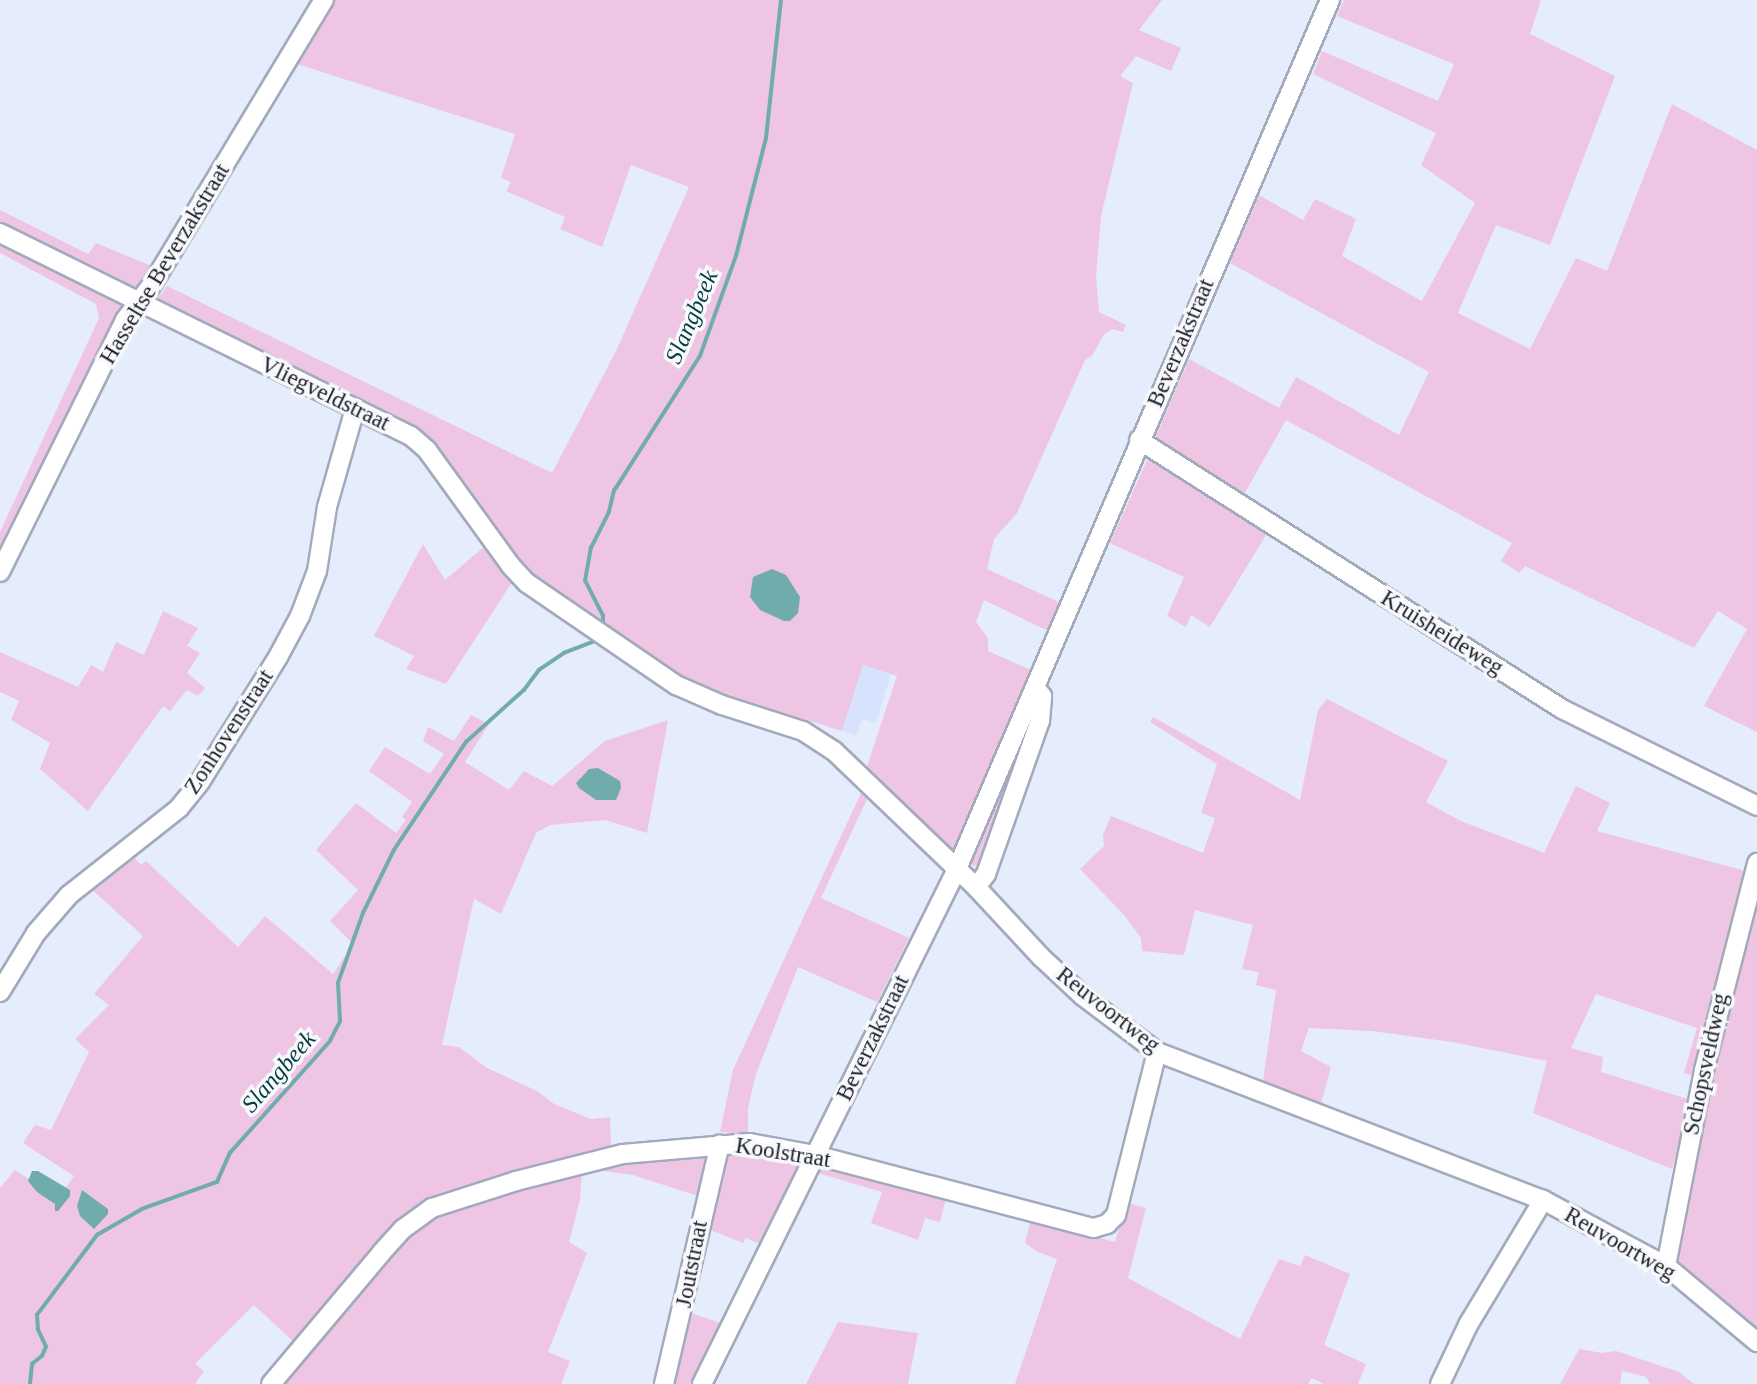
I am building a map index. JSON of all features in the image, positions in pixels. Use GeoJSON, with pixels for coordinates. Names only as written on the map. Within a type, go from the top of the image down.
{"type":"FeatureCollection","features":[{"type":"Feature","properties":{"kind":"street","name":"Hasseltse Beverzakstraat"},"geometry":{"type":"LineString","coordinates":[[0,572],[125,320],[153,283],[324,0]]}},
{"type":"Feature","properties":{"kind":"street","name":"Beverzakstraat"},"geometry":{"type":"LineString","coordinates":[[702,1384],[956,871],[1330,0]]}},
{"type":"Feature","properties":{"kind":"street","name":"Vliegveldstraat"},"geometry":{"type":"LineString","coordinates":[[0,233],[411,436],[426,450],[511,566],[540,593],[593,628]]}},
{"type":"Feature","properties":{"kind":"street","name":"Zonhovenstraat"},"geometry":{"type":"LineString","coordinates":[[0,992],[36,933],[69,895],[179,808],[200,782],[272,667],[300,615],[317,571],[327,507],[355,409]]}},
{"type":"Feature","properties":{"kind":"street","name":"Kruisheideweg"},"geometry":{"type":"LineString","coordinates":[[1139,440],[1562,709],[1757,806]]}},
{"type":"Feature","properties":{"kind":"street","name":"Reuvoortweg"},"geometry":{"type":"LineString","coordinates":[[593,628],[697,696],[803,731],[820,740],[976,887],[1015,931],[1083,996],[1157,1052],[1543,1200],[1665,1266],[1757,1342]]}},
{"type":"Feature","properties":{"kind":"street"},"geometry":{"type":"LineString","coordinates":[[976,887],[986,874],[1040,721],[1042,696],[1035,687]]}},
{"type":"Feature","properties":{"kind":"street","name":"Schopsveldweg"},"geometry":{"type":"LineString","coordinates":[[1665,1266],[1704,1070],[1757,863]]}},
{"type":"Feature","properties":{"kind":"street","name":"Koolstraat"},"geometry":{"type":"LineString","coordinates":[[271,1384],[403,1229],[432,1208],[516,1181],[623,1154],[750,1143],[815,1155],[1094,1228],[1107,1224],[1116,1215],[1157,1052]]}},
{"type":"Feature","properties":{"kind":"street","name":"Joutstraat"},"geometry":{"type":"LineString","coordinates":[[664,1384],[720,1144]]}},
{"type":"Feature","properties":{"kind":"street"},"geometry":{"type":"LineString","coordinates":[[1440,1384],[1468,1325],[1543,1200]]}},
{"type":"Feature","properties":{"kind":"shaded area"},"geometry":{"type":"Polygon","coordinates":[[[333,0],[1162,0],[1139,30],[1181,48],[1171,71],[1136,56],[1120,76],[1133,83],[1101,216],[1096,276],[1099,312],[1126,325],[1123,332],[1113,329],[1104,334],[1092,356],[1085,360],[1017,513],[994,539],[987,569],[1063,604],[1050,632],[984,600],[976,622],[988,638],[988,651],[1033,671],[956,847],[948,849],[865,772],[897,676],[863,665],[842,731],[804,719],[806,723],[683,681],[601,621],[530,575],[417,429],[412,431],[162,306],[158,301],[156,293],[162,294],[167,286],[552,473],[616,351],[689,187],[631,165],[602,247],[560,229],[565,217],[506,191],[511,182],[501,178],[515,134],[294,63],[333,0]]]}},
{"type":"Feature","properties":{"kind":"shaded area"},"geometry":{"type":"Polygon","coordinates":[[[1344,0],[1541,0],[1530,34],[1615,76],[1550,245],[1496,225],[1458,313],[1530,349],[1576,258],[1607,271],[1672,104],[1757,150],[1757,732],[1704,706],[1747,629],[1718,611],[1694,648],[1525,566],[1519,573],[1501,561],[1512,543],[1286,420],[1242,498],[1156,443],[1156,436],[1189,359],[1279,408],[1296,377],[1399,435],[1429,372],[1230,263],[1259,195],[1303,220],[1315,199],[1356,219],[1342,256],[1422,301],[1475,203],[1421,165],[1436,133],[1313,74],[1322,51],[1438,101],[1454,64],[1337,16],[1344,0]]]}},
{"type":"Feature","properties":{"kind":"shaded area"},"geometry":{"type":"Polygon","coordinates":[[[0,210],[88,254],[96,243],[154,267],[135,287],[127,287],[0,224],[0,210]]]}},
{"type":"Feature","properties":{"kind":"shaded area"},"geometry":{"type":"Polygon","coordinates":[[[0,240],[114,295],[121,304],[122,313],[0,556],[0,532],[99,318],[96,304],[0,253],[0,240]]]}},
{"type":"Feature","properties":{"kind":"shaded area"},"geometry":{"type":"Polygon","coordinates":[[[1148,458],[1269,530],[1210,627],[1191,615],[1186,627],[1167,616],[1184,577],[1110,543],[1148,458]]]}},
{"type":"Feature","properties":{"kind":"shaded area"},"geometry":{"type":"Polygon","coordinates":[[[423,544],[445,580],[484,547],[513,581],[446,684],[406,669],[414,656],[374,636],[423,544]]]}},
{"type":"Feature","properties":{"kind":"shaded area"},"geometry":{"type":"Polygon","coordinates":[[[772,569],[786,575],[800,597],[798,613],[790,621],[760,610],[750,597],[753,577],[772,569]]]}},
{"type":"Feature","properties":{"kind":"shaded area"},"geometry":{"type":"Polygon","coordinates":[[[163,611],[198,628],[187,646],[200,653],[187,673],[205,688],[198,696],[187,690],[170,711],[163,706],[88,811],[40,769],[50,743],[11,720],[19,701],[0,692],[0,652],[78,687],[91,665],[103,672],[116,642],[144,655],[163,611]]]}},
{"type":"Feature","properties":{"kind":"shaded area"},"geometry":{"type":"Polygon","coordinates":[[[863,665],[891,674],[876,723],[862,719],[856,736],[842,731],[863,665]]]}},
{"type":"Feature","properties":{"kind":"shaded area"},"geometry":{"type":"Polygon","coordinates":[[[1327,699],[1448,761],[1426,802],[1461,821],[1544,853],[1576,786],[1610,803],[1597,831],[1742,870],[1746,876],[1730,928],[1696,1077],[1684,1073],[1697,1028],[1596,994],[1571,1048],[1603,1057],[1601,1072],[1691,1100],[1672,1169],[1533,1113],[1547,1061],[1452,1042],[1372,1031],[1309,1028],[1301,1051],[1331,1067],[1321,1104],[1316,1107],[1262,1088],[1276,990],[1256,985],[1259,972],[1242,969],[1253,925],[1195,910],[1184,955],[1142,951],[1141,938],[1124,915],[1080,869],[1104,846],[1103,835],[1111,816],[1203,853],[1215,818],[1201,813],[1217,764],[1150,722],[1153,717],[1300,800],[1318,710],[1327,699]]]}},
{"type":"Feature","properties":{"kind":"shaded area"},"geometry":{"type":"Polygon","coordinates":[[[1032,713],[1035,719],[982,865],[973,866],[970,861],[1032,713]]]}},
{"type":"Feature","properties":{"kind":"shaded area"},"geometry":{"type":"Polygon","coordinates":[[[471,715],[489,724],[465,762],[509,790],[524,771],[552,786],[605,741],[668,720],[647,833],[605,820],[550,825],[536,833],[501,914],[474,899],[442,1045],[459,1047],[487,1068],[537,1091],[554,1104],[591,1119],[610,1117],[611,1148],[435,1199],[295,1343],[254,1305],[195,1364],[204,1371],[195,1384],[0,1384],[0,1188],[15,1170],[59,1198],[74,1176],[23,1143],[35,1125],[51,1130],[89,1052],[75,1039],[109,1005],[94,994],[143,936],[89,887],[130,853],[141,865],[146,861],[238,947],[265,916],[333,974],[353,944],[330,921],[358,890],[316,850],[356,803],[396,833],[406,820],[402,817],[412,802],[369,771],[385,747],[430,774],[444,754],[423,741],[428,727],[454,741],[471,715]]]}},
{"type":"Feature","properties":{"kind":"shaded area"},"geometry":{"type":"Polygon","coordinates":[[[598,768],[620,781],[621,788],[616,800],[596,800],[576,783],[589,769],[598,768]]]}},
{"type":"Feature","properties":{"kind":"shaded area"},"geometry":{"type":"Polygon","coordinates":[[[861,793],[867,799],[821,898],[909,938],[877,1002],[798,967],[756,1074],[748,1108],[748,1134],[720,1132],[733,1070],[861,793]]]}},
{"type":"Feature","properties":{"kind":"shaded area"},"geometry":{"type":"Polygon","coordinates":[[[1757,894],[1757,1330],[1679,1269],[1676,1254],[1706,1089],[1757,894]]]}},
{"type":"Feature","properties":{"kind":"shaded area"},"geometry":{"type":"Polygon","coordinates":[[[735,1149],[803,1156],[760,1244],[746,1238],[743,1243],[703,1227],[725,1158],[735,1149]]]}},
{"type":"Feature","properties":{"kind":"shaded area"},"geometry":{"type":"Polygon","coordinates":[[[706,1154],[712,1161],[701,1197],[633,1175],[602,1171],[603,1166],[706,1154]]]}},
{"type":"Feature","properties":{"kind":"shaded area"},"geometry":{"type":"Polygon","coordinates":[[[823,1162],[947,1195],[940,1222],[925,1218],[918,1240],[871,1223],[882,1192],[818,1173],[823,1162]]]}},
{"type":"Feature","properties":{"kind":"shaded area"},"geometry":{"type":"Polygon","coordinates":[[[582,1170],[580,1200],[569,1242],[587,1253],[548,1352],[570,1361],[561,1384],[281,1384],[400,1247],[436,1214],[582,1170]]]}},
{"type":"Feature","properties":{"kind":"shaded area"},"geometry":{"type":"Polygon","coordinates":[[[32,1171],[38,1171],[70,1190],[70,1196],[58,1211],[55,1211],[55,1204],[37,1192],[28,1181],[32,1171]]]}},
{"type":"Feature","properties":{"kind":"shaded area"},"geometry":{"type":"Polygon","coordinates":[[[82,1190],[108,1209],[108,1214],[94,1229],[80,1216],[77,1206],[82,1190]]]}},
{"type":"Feature","properties":{"kind":"shaded area"},"geometry":{"type":"Polygon","coordinates":[[[1127,1203],[1146,1208],[1128,1278],[1240,1339],[1279,1259],[1300,1266],[1305,1255],[1350,1274],[1324,1345],[1366,1364],[1358,1384],[1324,1384],[1312,1378],[1308,1384],[1015,1384],[1057,1259],[1036,1251],[1025,1243],[1031,1219],[1115,1242],[1127,1203]]]}},
{"type":"Feature","properties":{"kind":"shaded area"},"geometry":{"type":"Polygon","coordinates":[[[687,1312],[721,1323],[690,1384],[668,1384],[687,1312]]]}},
{"type":"Feature","properties":{"kind":"shaded area"},"geometry":{"type":"Polygon","coordinates":[[[838,1322],[918,1333],[908,1384],[806,1384],[838,1322]]]}},
{"type":"Feature","properties":{"kind":"shaded area"},"geometry":{"type":"Polygon","coordinates":[[[1579,1349],[1602,1353],[1616,1351],[1679,1372],[1694,1384],[1650,1384],[1646,1377],[1622,1371],[1620,1384],[1560,1384],[1579,1349]]]}},
{"type":"Feature","properties":{"kind":"waterway","name":"Slangbeek"},"geometry":{"type":"LineString","coordinates":[[603,625],[603,616],[585,581],[591,548],[609,512],[614,491],[700,356],[736,256],[766,138],[781,0]]}},
{"type":"Feature","properties":{"kind":"waterway","name":"Slangbeek"},"geometry":{"type":"LineString","coordinates":[[30,1384],[32,1364],[42,1356],[46,1347],[38,1330],[37,1315],[97,1235],[142,1209],[217,1182],[230,1153],[330,1041],[340,1021],[338,983],[363,913],[394,850],[466,742],[524,690],[539,670],[564,653],[595,641]]}}]}
